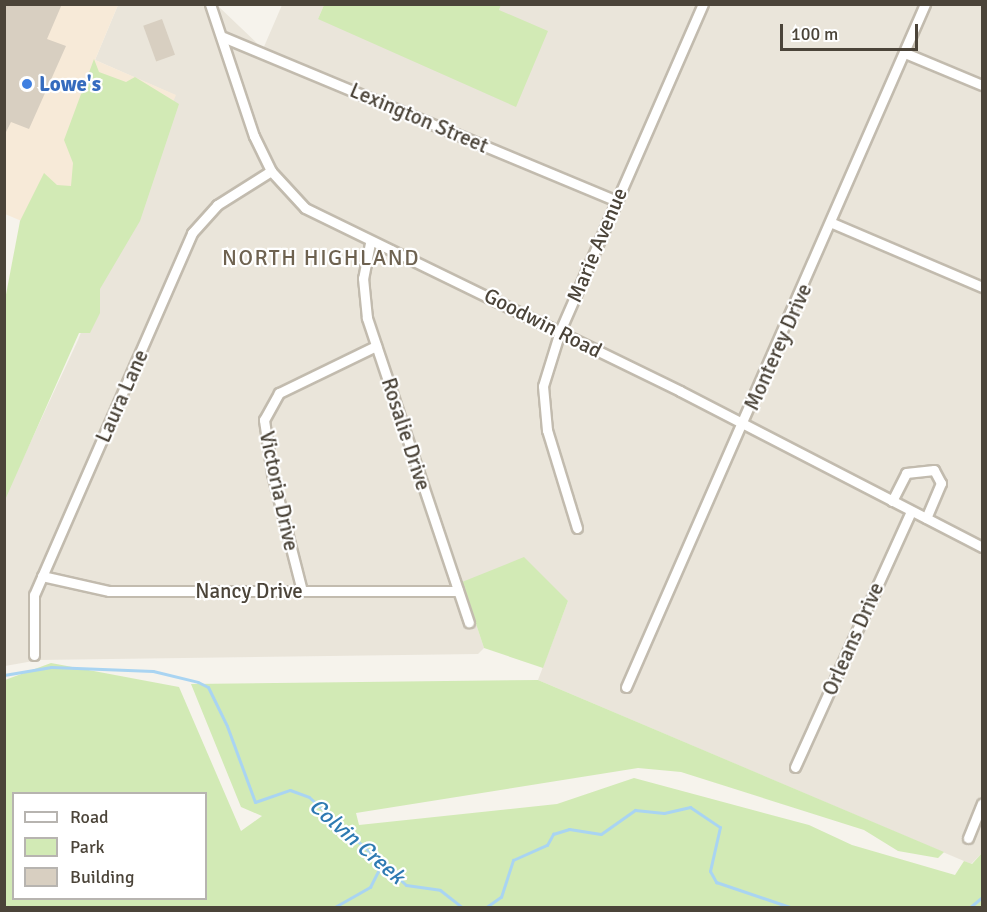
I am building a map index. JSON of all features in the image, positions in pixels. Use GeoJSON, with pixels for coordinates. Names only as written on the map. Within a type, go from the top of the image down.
{"type":"FeatureCollection","features":[{"type":"Feature","properties":{"kind":"street","name":"Goodwin Road"},"geometry":{"type":"LineString","coordinates":[[210,4],[223,36],[254,136],[271,171],[305,208],[370,243],[560,331],[743,427],[982,547]]}},
{"type":"Feature","properties":{"kind":"street","name":"Marie Avenue"},"geometry":{"type":"LineString","coordinates":[[577,528],[542,409],[543,386],[560,331],[615,200],[703,4]]}},
{"type":"Feature","properties":{"kind":"street","name":"Monterey Drive"},"geometry":{"type":"LineString","coordinates":[[626,687],[743,427],[925,4]]}},
{"type":"Feature","properties":{"kind":"street","name":"Lexington Street"},"geometry":{"type":"LineString","coordinates":[[223,36],[615,200]]}},
{"type":"Feature","properties":{"kind":"street"},"geometry":{"type":"LineString","coordinates":[[905,53],[982,86]]}},
{"type":"Feature","properties":{"kind":"street","name":"Laura Lane"},"geometry":{"type":"LineString","coordinates":[[34,655],[31,608],[42,576],[192,233],[217,205],[271,171]]}},
{"type":"Feature","properties":{"kind":"street"},"geometry":{"type":"LineString","coordinates":[[832,223],[982,287]]}},
{"type":"Feature","properties":{"kind":"street","name":"Rosalie Drive"},"geometry":{"type":"LineString","coordinates":[[370,243],[363,298],[376,346],[469,622]]}},
{"type":"Feature","properties":{"kind":"street","name":"Victoria Drive"},"geometry":{"type":"LineString","coordinates":[[302,591],[264,420],[279,393],[376,346]]}},
{"type":"Feature","properties":{"kind":"street"},"geometry":{"type":"LineString","coordinates":[[892,501],[906,473],[933,470],[940,483],[926,518]]}},
{"type":"Feature","properties":{"kind":"street","name":"Orleans Drive"},"geometry":{"type":"LineString","coordinates":[[795,766],[911,510]]}},
{"type":"Feature","properties":{"kind":"street","name":"Nancy Drive"},"geometry":{"type":"LineString","coordinates":[[42,576],[109,591],[458,591]]}},
{"type":"Feature","properties":{"kind":"street"},"geometry":{"type":"LineString","coordinates":[[968,838],[982,804]]}},
{"type":"Feature","properties":{"kind":"shaded area"},"geometry":{"type":"Polygon","coordinates":[[[5,5],[118,5],[95,60],[176,95],[109,258],[5,214],[5,5]]]}},
{"type":"Feature","properties":{"kind":"shaded area"},"geometry":{"type":"Polygon","coordinates":[[[118,5],[217,5],[263,49],[282,5],[324,5],[318,19],[499,10],[501,5],[982,5],[982,853],[971,864],[538,680],[568,601],[462,582],[484,648],[478,654],[39,660],[5,666],[5,497],[78,340],[175,95],[95,60],[118,5]]]}},
{"type":"Feature","properties":{"kind":"green space"},"geometry":{"type":"Polygon","coordinates":[[[324,5],[501,5],[499,10],[548,31],[516,107],[318,19],[324,5]]]}},
{"type":"Feature","properties":{"kind":"green space"},"geometry":{"type":"Polygon","coordinates":[[[94,59],[99,72],[126,82],[135,77],[179,104],[140,221],[100,289],[100,313],[90,333],[79,333],[5,500],[4,305],[20,221],[44,173],[57,185],[71,186],[73,163],[64,140],[94,59]]]}},
{"type":"Feature","properties":{"kind":"green space"},"geometry":{"type":"Polygon","coordinates":[[[524,557],[568,601],[543,668],[484,648],[462,582],[524,557]]]}},
{"type":"Feature","properties":{"kind":"green space"},"geometry":{"type":"Polygon","coordinates":[[[51,663],[179,687],[241,831],[262,816],[241,807],[191,684],[538,680],[944,852],[938,858],[898,851],[864,830],[681,772],[638,768],[356,813],[359,825],[557,804],[634,778],[809,825],[852,845],[955,875],[964,861],[972,864],[982,853],[982,903],[980,908],[5,907],[5,680],[51,663]]]}},
{"type":"Feature","properties":{"kind":"building","name":"Lowe's"},"geometry":{"type":"Polygon","coordinates":[[[4,4],[62,4],[47,39],[66,46],[29,129],[11,122],[4,136],[4,4]]]}},
{"type":"Feature","properties":{"kind":"building"},"geometry":{"type":"Polygon","coordinates":[[[162,19],[175,55],[156,62],[143,26],[162,19]]]}},
{"type":"Feature","properties":{"kind":"waterway","name":"Colvin Creek"},"geometry":{"type":"LineString","coordinates":[[4,675],[51,667],[153,671],[198,682],[208,687],[227,726],[255,802],[290,790],[309,797],[406,885],[440,890],[463,908]]}},
{"type":"Feature","properties":{"kind":"waterway","name":"Colvin Creek"},"geometry":{"type":"LineString","coordinates":[[485,908],[501,897],[513,860],[547,845],[553,834],[569,829],[601,834],[635,810],[664,813],[690,807],[720,827],[710,871],[716,882],[793,908]]}},
{"type":"Feature","properties":{"kind":"waterway"},"geometry":{"type":"LineString","coordinates":[[333,908],[370,887],[383,861]]}},
{"type":"Feature","properties":{"kind":"waterway","name":"Colvin Creek"},"geometry":{"type":"LineString","coordinates":[[969,908],[982,897]]}},
{"type":"Feature","properties":{"kind":"place","name":"Lowe's"},"geometry":{"type":"Point","coordinates":[27,84]}},
{"type":"Feature","properties":{"kind":"district","name":"NORTH HIGHLAND"},"geometry":{"type":"Point","coordinates":[321,258]}}]}
